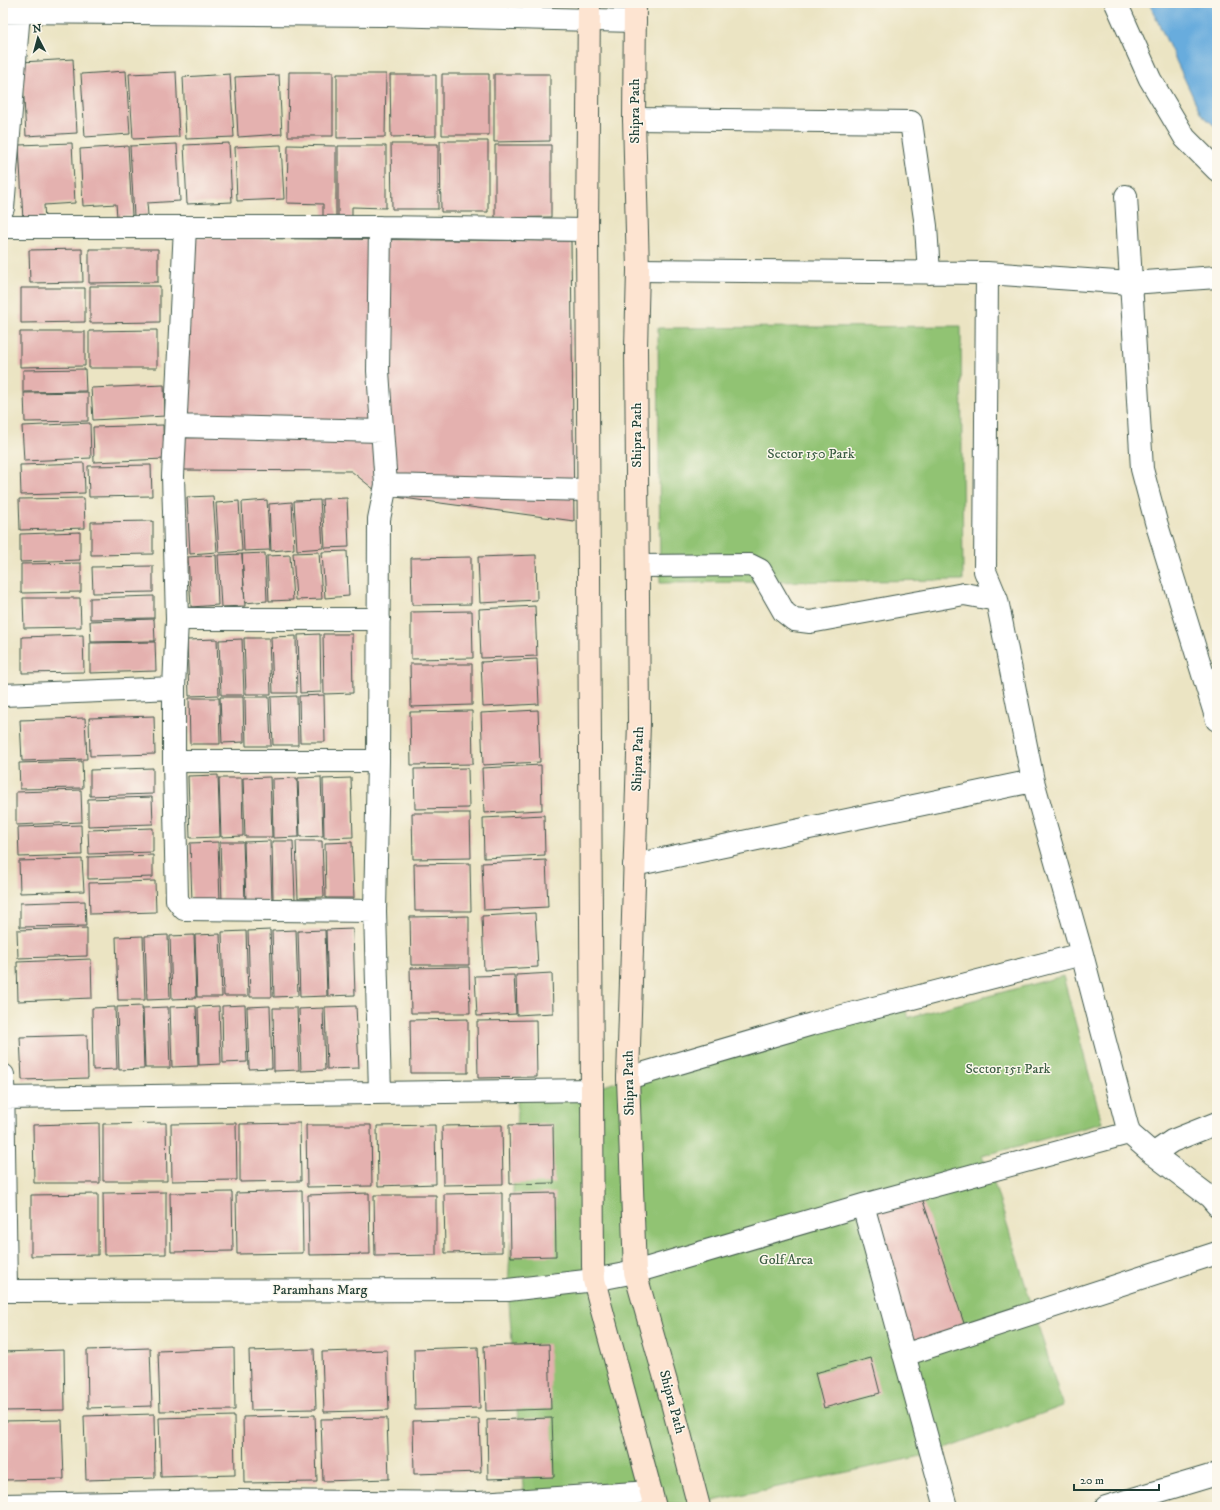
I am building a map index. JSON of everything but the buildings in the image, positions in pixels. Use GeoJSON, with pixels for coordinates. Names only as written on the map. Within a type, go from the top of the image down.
{"type":"FeatureCollection","features":[{"type":"Feature","properties":{"kind":"street"},"geometry":{"type":"LineString","coordinates":[[1116,3],[1150,79],[1185,138],[1217,170]]}},
{"type":"Feature","properties":{"kind":"street"},"geometry":{"type":"LineString","coordinates":[[3,208],[14,9],[383,9],[635,12]]}},
{"type":"Feature","properties":{"kind":"street"},"geometry":{"type":"LineString","coordinates":[[3,1505],[238,1501],[433,1505],[653,1499],[594,1280],[588,490],[587,230],[589,11]]}},
{"type":"Feature","properties":{"kind":"street","name":"Shipra Path"},"geometry":{"type":"LineString","coordinates":[[635,12],[634,119],[638,270],[636,348],[639,722],[628,1078],[635,1272],[699,1507]]}},
{"type":"Feature","properties":{"kind":"street"},"geometry":{"type":"LineString","coordinates":[[634,119],[911,122],[926,226],[928,273]]}},
{"type":"Feature","properties":{"kind":"street"},"geometry":{"type":"LineString","coordinates":[[1126,196],[1142,469],[1156,522],[1217,720]]}},
{"type":"Feature","properties":{"kind":"street"},"geometry":{"type":"LineString","coordinates":[[3,227],[380,227],[587,230]]}},
{"type":"Feature","properties":{"kind":"street"},"geometry":{"type":"LineString","coordinates":[[185,227],[173,476],[177,619],[174,688],[177,900],[184,909],[375,911]]}},
{"type":"Feature","properties":{"kind":"street"},"geometry":{"type":"LineString","coordinates":[[380,227],[378,371],[386,485],[380,519],[375,911],[380,1092]]}},
{"type":"Feature","properties":{"kind":"street"},"geometry":{"type":"LineString","coordinates":[[638,270],[987,274],[1131,283],[1217,277]]}},
{"type":"Feature","properties":{"kind":"street"},"geometry":{"type":"LineString","coordinates":[[987,274],[985,571],[997,600],[1033,781],[1082,954],[1129,1133],[1152,1154],[1210,1197],[1217,1205]]}},
{"type":"Feature","properties":{"kind":"street"},"geometry":{"type":"LineString","coordinates":[[176,426],[382,431]]}},
{"type":"Feature","properties":{"kind":"street"},"geometry":{"type":"LineString","coordinates":[[386,485],[588,490]]}},
{"type":"Feature","properties":{"kind":"street"},"geometry":{"type":"LineString","coordinates":[[638,566],[750,565],[760,570],[784,612],[794,620],[810,622],[964,594],[997,600]]}},
{"type":"Feature","properties":{"kind":"street"},"geometry":{"type":"LineString","coordinates":[[177,619],[379,620]]}},
{"type":"Feature","properties":{"kind":"street"},"geometry":{"type":"LineString","coordinates":[[3,695],[174,688]]}},
{"type":"Feature","properties":{"kind":"street"},"geometry":{"type":"LineString","coordinates":[[174,761],[378,761]]}},
{"type":"Feature","properties":{"kind":"street"},"geometry":{"type":"LineString","coordinates":[[634,865],[1033,781]]}},
{"type":"Feature","properties":{"kind":"street"},"geometry":{"type":"LineString","coordinates":[[628,1078],[812,1024],[1082,954]]}},
{"type":"Feature","properties":{"kind":"street"},"geometry":{"type":"LineString","coordinates":[[3,1075],[5,1290]]}},
{"type":"Feature","properties":{"kind":"street"},"geometry":{"type":"LineString","coordinates":[[3,1098],[592,1090]]}},
{"type":"Feature","properties":{"kind":"street"},"geometry":{"type":"LineString","coordinates":[[1152,1154],[1172,1141],[1217,1123]]}},
{"type":"Feature","properties":{"kind":"street","name":"Paramhans Marg"},"geometry":{"type":"LineString","coordinates":[[5,1290],[508,1290],[594,1280],[635,1272],[863,1205],[1129,1133]]}},
{"type":"Feature","properties":{"kind":"street"},"geometry":{"type":"LineString","coordinates":[[863,1205],[946,1507]]}},
{"type":"Feature","properties":{"kind":"street"},"geometry":{"type":"LineString","coordinates":[[904,1355],[1217,1254]]}},
{"type":"Feature","properties":{"kind":"street"},"geometry":{"type":"LineString","coordinates":[[1106,1507],[1217,1474]]}},
{"type":"Feature","properties":{"kind":"green space","name":"Sector 150 Park"},"geometry":{"type":"Polygon","coordinates":[[[961,326],[963,580],[660,583],[658,328],[961,326]]]}},
{"type":"Feature","properties":{"kind":"green space","name":"Golf Area"},"geometry":{"type":"Polygon","coordinates":[[[1063,976],[1102,1123],[982,1156],[990,1170],[1063,1406],[931,1454],[699,1504],[524,1500],[508,1290],[518,1090],[592,1090],[628,1078],[900,1001],[910,1019],[910,1017],[1063,976]]]}},
{"type":"Feature","properties":{"kind":"water"},"geometry":{"type":"Polygon","coordinates":[[[1149,3],[1217,3],[1217,128],[1201,114],[1149,3]]]}},
{"type":"Feature","properties":{"kind":"park label","name":"Sector 151 Park"},"geometry":{"type":"Point","coordinates":[1008,1069]}}]}
